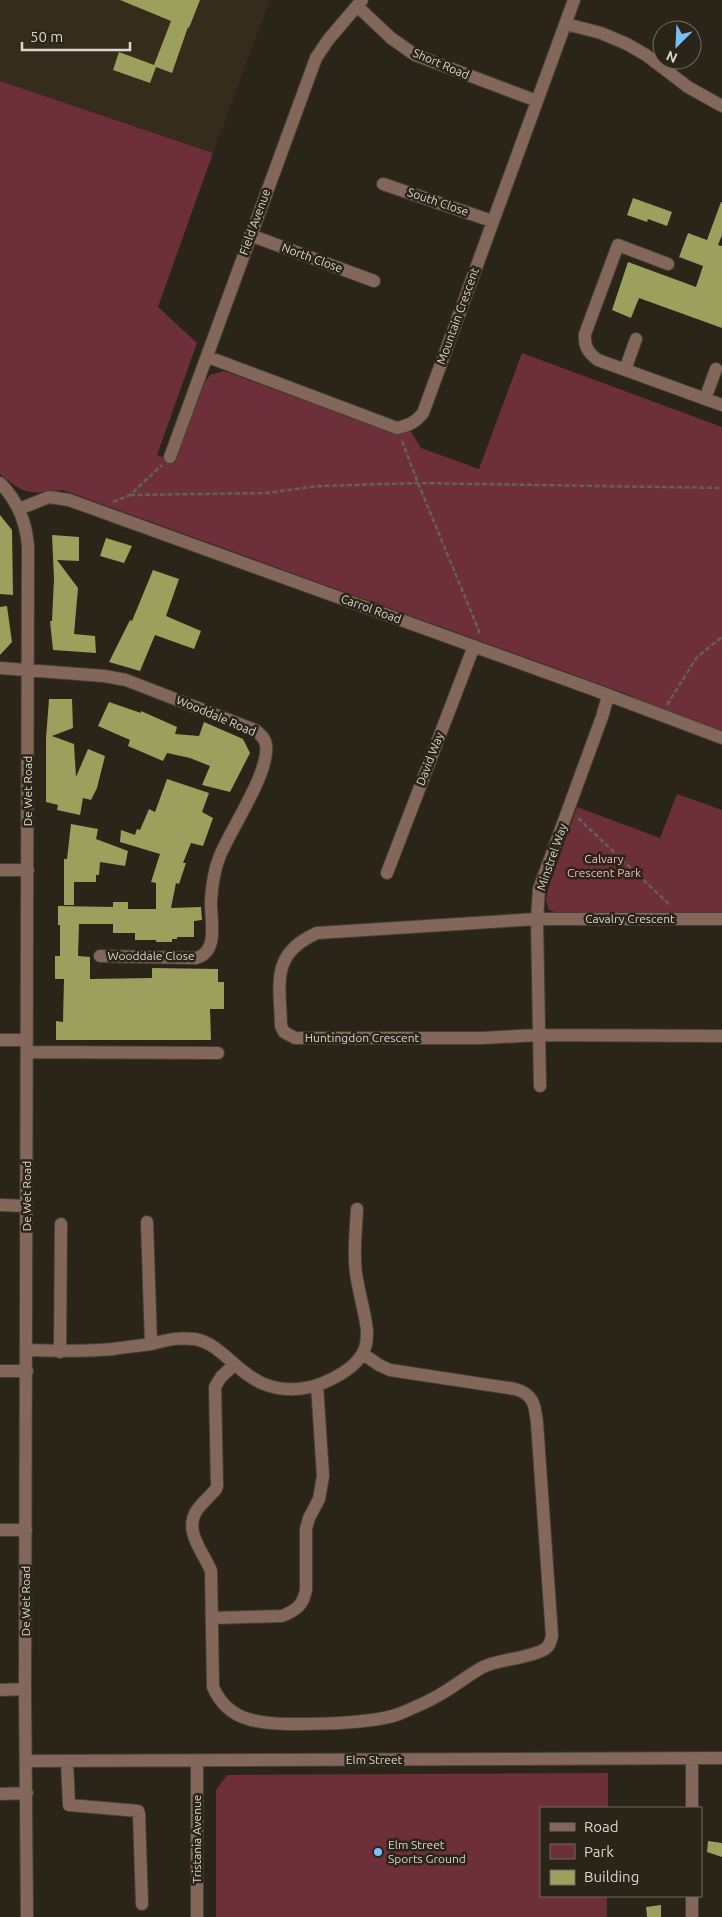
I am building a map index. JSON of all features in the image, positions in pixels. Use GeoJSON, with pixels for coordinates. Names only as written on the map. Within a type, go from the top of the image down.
{"type":"FeatureCollection","features":[{"type":"Feature","properties":{"kind":"street","name":"Mountain Crescent"},"geometry":{"type":"LineString","coordinates":[[397,428],[417,421],[423,413],[574,0]]}},
{"type":"Feature","properties":{"kind":"street","name":"Short Road"},"geometry":{"type":"LineString","coordinates":[[360,3],[391,38],[415,54],[537,100]]}},
{"type":"Feature","properties":{"kind":"street","name":"Field Avenue"},"geometry":{"type":"LineString","coordinates":[[170,457],[208,358],[250,235],[316,58],[328,40],[360,3]]}},
{"type":"Feature","properties":{"kind":"street"},"geometry":{"type":"LineString","coordinates":[[566,24],[601,33],[628,44],[646,55],[688,87],[722,106]]}},
{"type":"Feature","properties":{"kind":"street","name":"South Close"},"geometry":{"type":"LineString","coordinates":[[383,184],[492,221]]}},
{"type":"Feature","properties":{"kind":"street","name":"North Close"},"geometry":{"type":"LineString","coordinates":[[250,235],[374,281]]}},
{"type":"Feature","properties":{"kind":"street"},"geometry":{"type":"LineString","coordinates":[[668,264],[618,245],[585,334],[585,341],[590,354],[598,360],[722,405]]}},
{"type":"Feature","properties":{"kind":"street"},"geometry":{"type":"LineString","coordinates":[[625,370],[636,339]]}},
{"type":"Feature","properties":{"kind":"street"},"geometry":{"type":"LineString","coordinates":[[208,358],[397,428]]}},
{"type":"Feature","properties":{"kind":"street"},"geometry":{"type":"LineString","coordinates":[[705,399],[716,369]]}},
{"type":"Feature","properties":{"kind":"street","name":"De Wet Road"},"geometry":{"type":"LineString","coordinates":[[0,482],[20,509],[27,532],[28,546],[27,1917]]}},
{"type":"Feature","properties":{"kind":"street","name":"Carrol Road"},"geometry":{"type":"LineString","coordinates":[[20,509],[49,497],[69,500],[474,646],[722,738]]}},
{"type":"Feature","properties":{"kind":"street","name":"David Way"},"geometry":{"type":"LineString","coordinates":[[387,873],[474,646]]}},
{"type":"Feature","properties":{"kind":"street","name":"Wooddale Road"},"geometry":{"type":"LineString","coordinates":[[0,668],[104,676],[126,680],[255,730],[262,737],[266,744],[263,766],[247,804],[219,858],[214,875],[211,900]]}},
{"type":"Feature","properties":{"kind":"street","name":"Minstrel Way"},"geometry":{"type":"LineString","coordinates":[[540,1086],[539,888],[608,696]]}},
{"type":"Feature","properties":{"kind":"street"},"geometry":{"type":"LineString","coordinates":[[0,870],[28,870]]}},
{"type":"Feature","properties":{"kind":"street","name":"Wooddale Close"},"geometry":{"type":"LineString","coordinates":[[100,956],[184,958],[200,956],[208,950],[211,941],[211,900]]}},
{"type":"Feature","properties":{"kind":"street","name":"Cavalry Crescent"},"geometry":{"type":"LineString","coordinates":[[538,919],[722,919]]}},
{"type":"Feature","properties":{"kind":"street","name":"Huntingdon Crescent"},"geometry":{"type":"LineString","coordinates":[[538,919],[317,933],[302,942],[284,959],[280,970],[280,978],[281,1026],[284,1032],[295,1038],[540,1036]]}},
{"type":"Feature","properties":{"kind":"street"},"geometry":{"type":"LineString","coordinates":[[540,1036],[722,1036]]}},
{"type":"Feature","properties":{"kind":"street"},"geometry":{"type":"LineString","coordinates":[[0,1040],[27,1046],[218,1054]]}},
{"type":"Feature","properties":{"kind":"street"},"geometry":{"type":"LineString","coordinates":[[0,1206],[27,1206]]}},
{"type":"Feature","properties":{"kind":"street"},"geometry":{"type":"LineString","coordinates":[[26,1350],[60,1352],[111,1349],[151,1344],[174,1338],[197,1339],[211,1345],[252,1379],[280,1389],[304,1388],[334,1378],[353,1367],[364,1354],[367,1340],[355,1259],[356,1209]]}},
{"type":"Feature","properties":{"kind":"street"},"geometry":{"type":"LineString","coordinates":[[147,1222],[151,1344]]}},
{"type":"Feature","properties":{"kind":"street"},"geometry":{"type":"LineString","coordinates":[[60,1352],[61,1224]]}},
{"type":"Feature","properties":{"kind":"street"},"geometry":{"type":"LineString","coordinates":[[234,1366],[222,1376],[215,1387],[217,1486],[199,1508],[194,1520],[193,1536],[211,1570],[213,1687],[218,1698],[226,1708],[238,1715],[263,1722],[358,1722],[398,1714],[441,1694],[483,1667],[543,1650],[550,1643],[551,1626],[537,1423],[535,1408],[530,1398],[526,1393],[515,1389],[390,1370],[379,1365],[364,1354]]}},
{"type":"Feature","properties":{"kind":"street"},"geometry":{"type":"LineString","coordinates":[[0,1371],[27,1371]]}},
{"type":"Feature","properties":{"kind":"street"},"geometry":{"type":"LineString","coordinates":[[212,1618],[282,1616],[293,1612],[301,1606],[306,1590],[306,1529],[309,1518],[319,1499],[323,1476],[316,1385]]}},
{"type":"Feature","properties":{"kind":"street"},"geometry":{"type":"LineString","coordinates":[[0,1530],[26,1530]]}},
{"type":"Feature","properties":{"kind":"street"},"geometry":{"type":"LineString","coordinates":[[0,1690],[26,1690]]}},
{"type":"Feature","properties":{"kind":"street","name":"Elm Street"},"geometry":{"type":"LineString","coordinates":[[26,1761],[722,1758]]}},
{"type":"Feature","properties":{"kind":"street"},"geometry":{"type":"LineString","coordinates":[[692,1759],[692,1807]]}},
{"type":"Feature","properties":{"kind":"street"},"geometry":{"type":"LineString","coordinates":[[67,1761],[69,1805],[138,1811],[142,1904]]}},
{"type":"Feature","properties":{"kind":"street","name":"Tristania Avenue"},"geometry":{"type":"LineString","coordinates":[[197,1761],[197,1917]]}},
{"type":"Feature","properties":{"kind":"street"},"geometry":{"type":"LineString","coordinates":[[0,1794],[27,1794]]}},
{"type":"Feature","properties":{"kind":"street"},"geometry":{"type":"LineString","coordinates":[[692,1897],[692,1917]]}},
{"type":"Feature","properties":{"kind":"path"},"geometry":{"type":"LineString","coordinates":[[397,428],[418,484],[479,631],[474,646]]}},
{"type":"Feature","properties":{"kind":"path"},"geometry":{"type":"LineString","coordinates":[[130,495],[170,457]]}},
{"type":"Feature","properties":{"kind":"path"},"geometry":{"type":"LineString","coordinates":[[95,509],[130,495],[266,493],[319,486],[418,484],[722,488]]}},
{"type":"Feature","properties":{"kind":"path"},"geometry":{"type":"LineString","coordinates":[[661,716],[697,657],[722,637]]}},
{"type":"Feature","properties":{"kind":"path"},"geometry":{"type":"LineString","coordinates":[[575,815],[670,905]]}},
{"type":"Feature","properties":{"kind":"shaded area"},"geometry":{"type":"Polygon","coordinates":[[[0,0],[270,0],[213,153],[0,81],[0,0]]]}},
{"type":"Feature","properties":{"kind":"green space"},"geometry":{"type":"Polygon","coordinates":[[[0,81],[213,153],[158,307],[197,343],[157,455],[175,462],[204,383],[210,375],[224,371],[389,431],[410,430],[421,448],[479,469],[522,353],[722,427],[722,734],[640,704],[632,696],[63,490],[29,492],[23,490],[0,474],[0,81]]]}},
{"type":"Feature","properties":{"kind":"green space","name":"Calvary Crescent Park"},"geometry":{"type":"Polygon","coordinates":[[[677,794],[722,810],[722,913],[558,913],[549,910],[546,901],[548,889],[577,807],[660,838],[677,794]]]}},
{"type":"Feature","properties":{"kind":"green space","name":"Elm Street Sports Ground"},"geometry":{"type":"Polygon","coordinates":[[[608,1773],[608,1807],[540,1807],[540,1897],[607,1897],[607,1917],[216,1917],[216,1790],[227,1775],[608,1773]]]}},
{"type":"Feature","properties":{"kind":"building"},"geometry":{"type":"Polygon","coordinates":[[[120,0],[200,0],[188,27],[172,73],[156,67],[150,83],[113,70],[119,52],[154,65],[171,21],[120,0]]]}},
{"type":"Feature","properties":{"kind":"building"},"geometry":{"type":"Polygon","coordinates":[[[633,198],[672,212],[667,226],[648,219],[647,222],[627,215],[633,198]]]}},
{"type":"Feature","properties":{"kind":"building"},"geometry":{"type":"Polygon","coordinates":[[[721,202],[722,235],[718,245],[722,246],[722,328],[639,298],[631,318],[612,310],[628,262],[696,287],[703,266],[679,257],[688,233],[707,240],[721,202]]]}},
{"type":"Feature","properties":{"kind":"building"},"geometry":{"type":"Polygon","coordinates":[[[0,515],[12,530],[13,595],[0,594],[0,515]]]}},
{"type":"Feature","properties":{"kind":"building"},"geometry":{"type":"Polygon","coordinates":[[[52,535],[79,537],[79,561],[57,560],[78,588],[74,634],[95,636],[96,653],[53,650],[50,621],[52,621],[54,579],[52,535]]]}},
{"type":"Feature","properties":{"kind":"building"},"geometry":{"type":"Polygon","coordinates":[[[106,538],[132,546],[124,563],[100,556],[106,538]]]}},
{"type":"Feature","properties":{"kind":"building"},"geometry":{"type":"Polygon","coordinates":[[[153,570],[179,579],[166,616],[201,631],[194,649],[155,635],[140,671],[109,662],[130,620],[132,621],[153,570]]]}},
{"type":"Feature","properties":{"kind":"building"},"geometry":{"type":"Polygon","coordinates":[[[7,606],[12,642],[0,655],[0,607],[7,606]]]}},
{"type":"Feature","properties":{"kind":"building"},"geometry":{"type":"Polygon","coordinates":[[[49,699],[72,699],[73,728],[52,736],[74,744],[76,777],[88,749],[105,756],[97,788],[91,800],[83,798],[80,815],[57,810],[58,805],[46,802],[46,738],[49,699]]]}},
{"type":"Feature","properties":{"kind":"building"},"geometry":{"type":"Polygon","coordinates":[[[109,702],[141,713],[141,711],[177,727],[175,734],[199,736],[204,722],[243,739],[250,753],[230,792],[202,785],[210,766],[190,758],[167,753],[163,761],[128,746],[130,740],[98,726],[109,702]]]}},
{"type":"Feature","properties":{"kind":"building"},"geometry":{"type":"Polygon","coordinates":[[[167,779],[209,793],[202,812],[213,818],[203,846],[191,843],[183,863],[186,863],[179,884],[176,883],[171,908],[201,907],[202,920],[194,921],[194,937],[177,937],[177,939],[172,939],[172,942],[135,940],[135,933],[113,933],[113,924],[79,924],[78,956],[90,957],[90,979],[152,978],[152,968],[218,969],[218,982],[224,982],[224,1009],[210,1009],[211,1040],[56,1040],[56,1021],[63,1022],[64,979],[55,979],[55,956],[60,956],[58,906],[113,907],[113,902],[128,902],[128,909],[156,909],[156,883],[151,882],[160,854],[120,842],[121,830],[135,835],[137,829],[140,830],[149,809],[155,812],[167,779]]]}},
{"type":"Feature","properties":{"kind":"building"},"geometry":{"type":"Polygon","coordinates":[[[71,824],[98,829],[96,839],[128,851],[125,866],[100,862],[99,875],[96,875],[96,882],[74,882],[74,905],[64,905],[64,859],[67,859],[71,824]]]}},
{"type":"Feature","properties":{"kind":"building"},"geometry":{"type":"Polygon","coordinates":[[[708,1841],[722,1843],[722,1857],[707,1852],[708,1841]]]}},
{"type":"Feature","properties":{"kind":"building"},"geometry":{"type":"Polygon","coordinates":[[[661,1905],[661,1917],[647,1917],[646,1907],[661,1905]]]}},
{"type":"Feature","properties":{"kind":"place","name":"Elm Street Sports Ground"},"geometry":{"type":"Point","coordinates":[378,1852]}}]}
